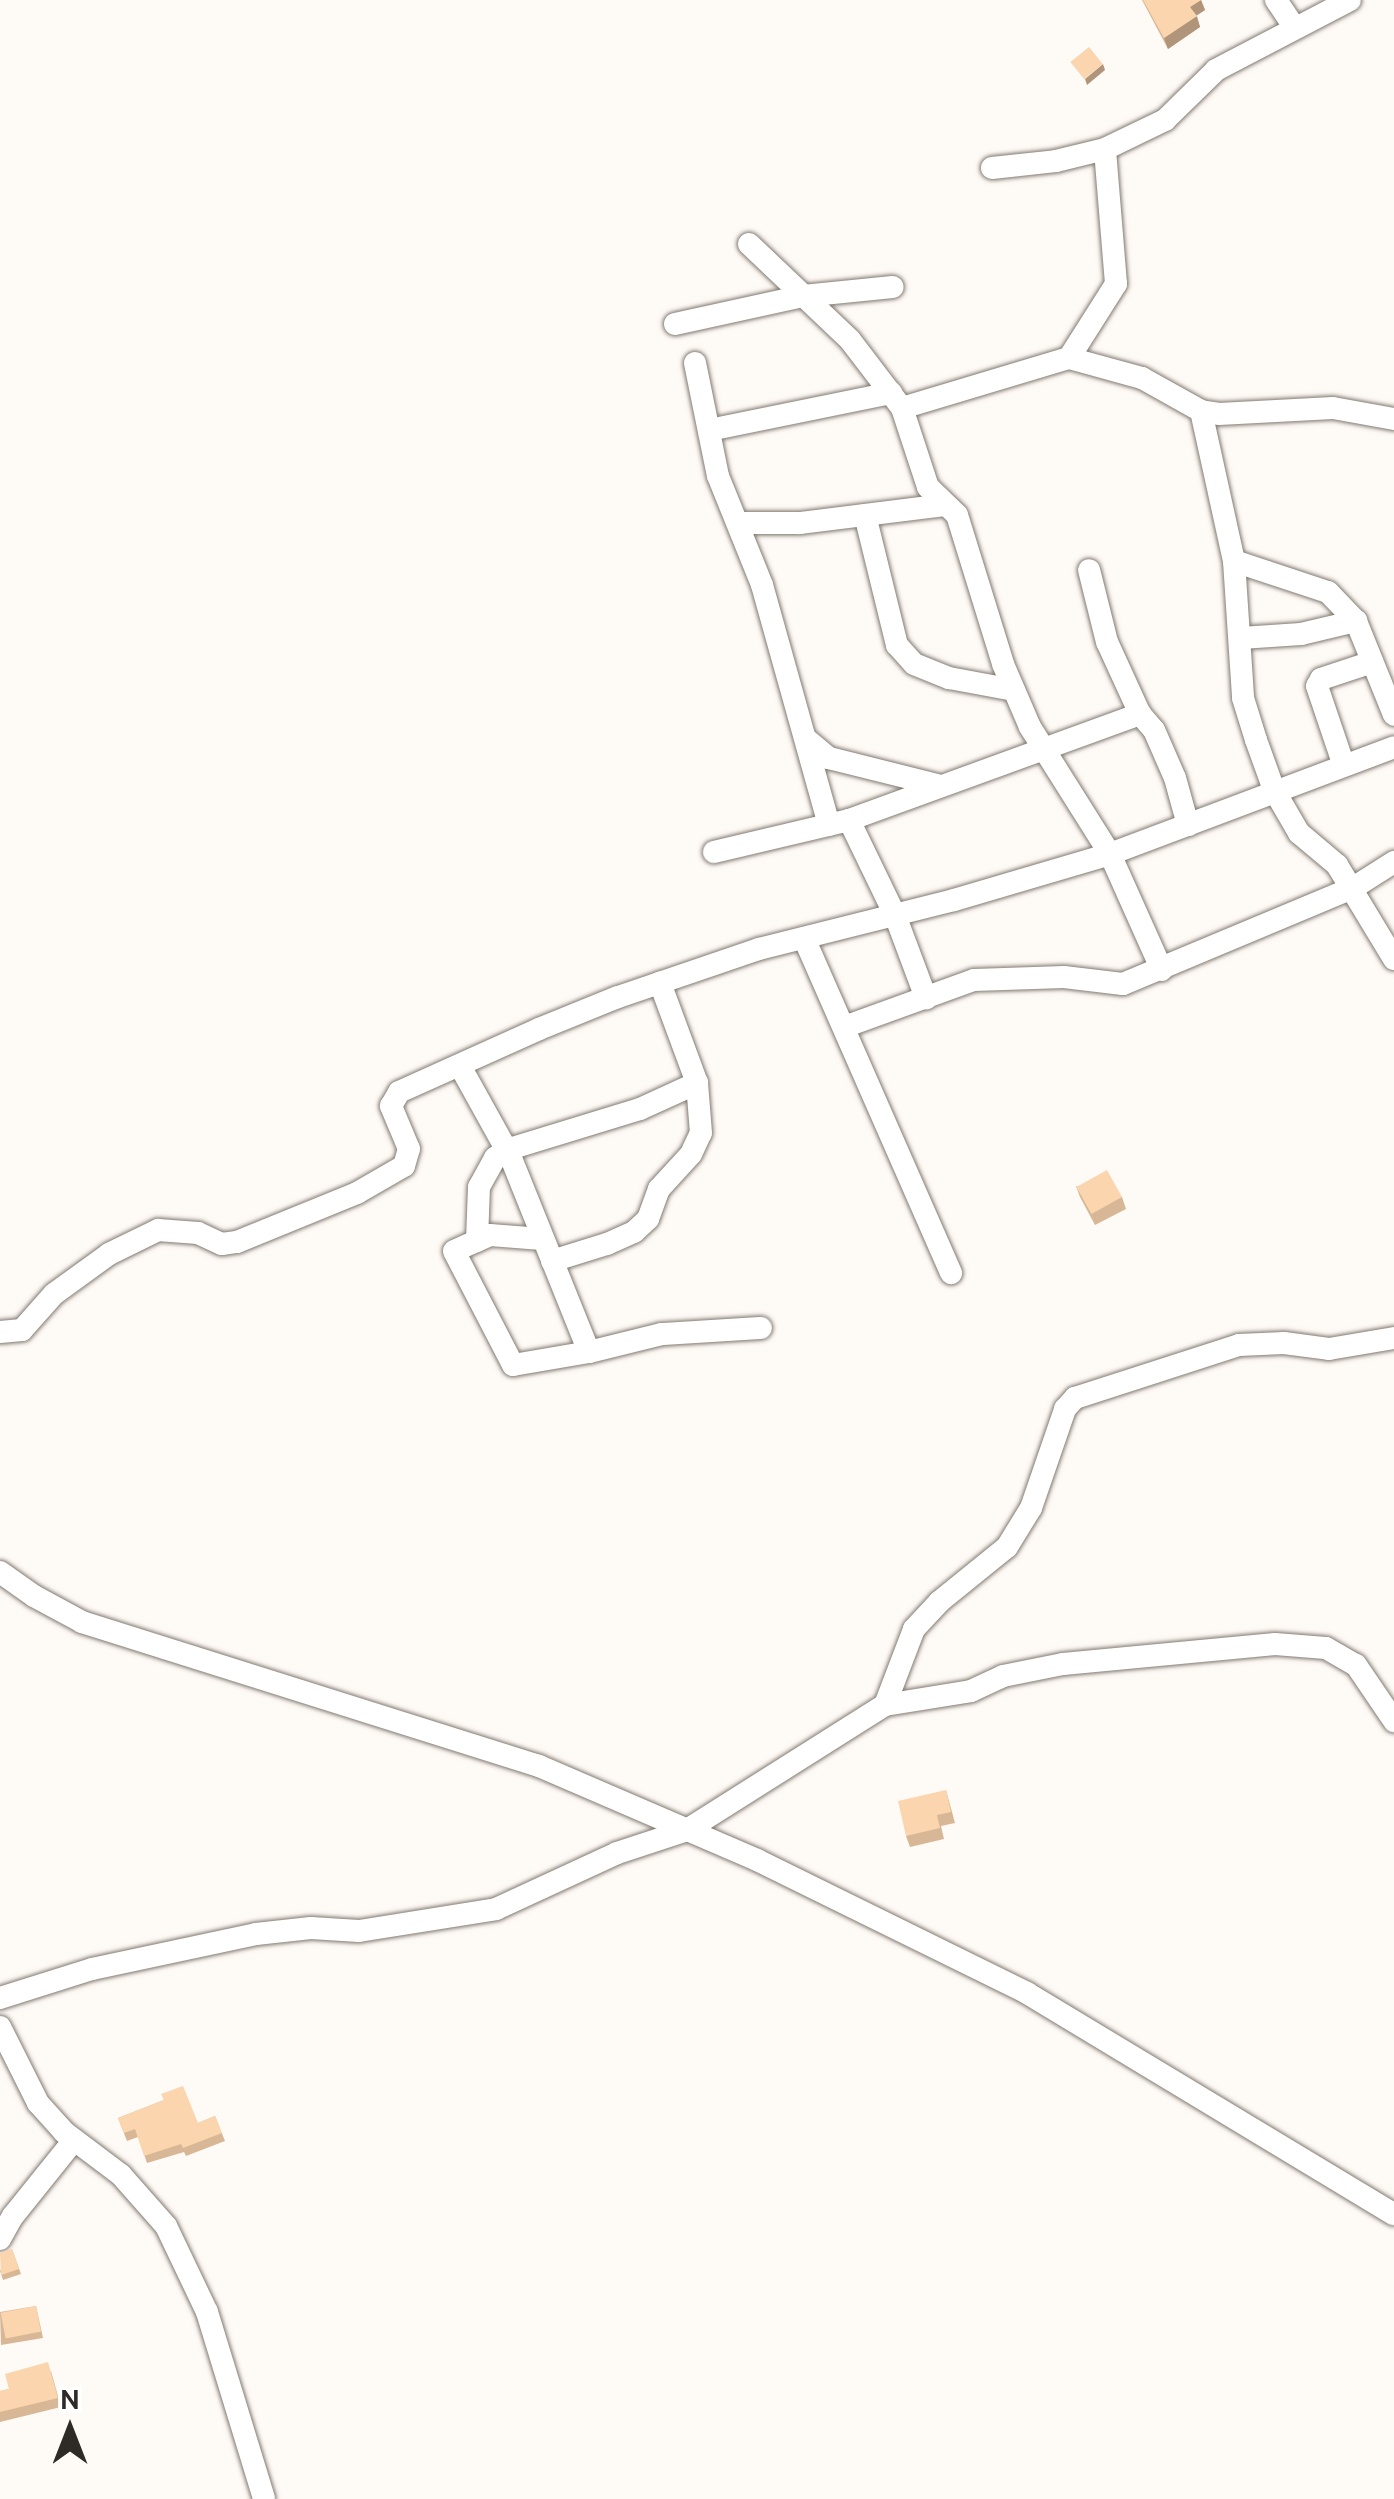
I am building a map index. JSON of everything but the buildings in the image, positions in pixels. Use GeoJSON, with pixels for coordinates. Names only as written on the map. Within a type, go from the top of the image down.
{"type":"FeatureCollection","features":[{"type":"Feature","properties":{"kind":"street"},"geometry":{"type":"LineString","coordinates":[[1276,0],[1294,27]]}},
{"type":"Feature","properties":{"kind":"street"},"geometry":{"type":"LineString","coordinates":[[992,168],[1056,161],[1106,149],[1165,120],[1216,70],[1350,0]]}},
{"type":"Feature","properties":{"kind":"street"},"geometry":{"type":"LineString","coordinates":[[1069,358],[1116,284],[1106,149]]}},
{"type":"Feature","properties":{"kind":"street"},"geometry":{"type":"LineString","coordinates":[[749,244],[850,340],[896,400],[928,487],[957,515],[1014,690],[1042,746],[1110,854],[1162,970]]}},
{"type":"Feature","properties":{"kind":"street"},"geometry":{"type":"LineString","coordinates":[[675,324],[804,296],[893,287]]}},
{"type":"Feature","properties":{"kind":"street"},"geometry":{"type":"LineString","coordinates":[[709,430],[896,400],[1069,358],[1142,378],[1201,410],[1219,414],[1333,408],[1394,419]]}},
{"type":"Feature","properties":{"kind":"street"},"geometry":{"type":"LineString","coordinates":[[696,363],[718,476],[762,584],[806,739],[839,822],[894,915],[926,998]]}},
{"type":"Feature","properties":{"kind":"street"},"geometry":{"type":"LineString","coordinates":[[1201,410],[1234,561],[1243,698],[1274,790],[1299,834],[1337,865],[1394,959]]}},
{"type":"Feature","properties":{"kind":"street"},"geometry":{"type":"LineString","coordinates":[[740,523],[800,523],[944,505]]}},
{"type":"Feature","properties":{"kind":"street"},"geometry":{"type":"LineString","coordinates":[[864,516],[898,646],[914,664],[948,678],[1014,690]]}},
{"type":"Feature","properties":{"kind":"street"},"geometry":{"type":"LineString","coordinates":[[1234,561],[1328,592],[1356,621],[1394,715]]}},
{"type":"Feature","properties":{"kind":"street"},"geometry":{"type":"LineString","coordinates":[[1089,570],[1106,642],[1140,714],[1154,730],[1175,778],[1188,825]]}},
{"type":"Feature","properties":{"kind":"street"},"geometry":{"type":"LineString","coordinates":[[1241,638],[1302,634],[1356,621]]}},
{"type":"Feature","properties":{"kind":"street"},"geometry":{"type":"LineString","coordinates":[[1343,763],[1318,686],[1321,679],[1372,662]]}},
{"type":"Feature","properties":{"kind":"street"},"geometry":{"type":"LineString","coordinates":[[714,852],[839,822],[1140,714]]}},
{"type":"Feature","properties":{"kind":"street"},"geometry":{"type":"LineString","coordinates":[[806,739],[829,758],[938,785]]}},
{"type":"Feature","properties":{"kind":"street"},"geometry":{"type":"LineString","coordinates":[[0,1332],[22,1330],[54,1294],[109,1254],[158,1230],[198,1233],[222,1244],[237,1242],[356,1193],[404,1166],[409,1149],[391,1106],[399,1092],[539,1029],[660,983],[804,938],[1110,854],[1343,763],[1394,747]]}},
{"type":"Feature","properties":{"kind":"street"},"geometry":{"type":"LineString","coordinates":[[844,1026],[974,980],[1064,977],[1123,984],[1353,888],[1394,862]]}},
{"type":"Feature","properties":{"kind":"street"},"geometry":{"type":"LineString","coordinates":[[804,938],[951,1273]]}},
{"type":"Feature","properties":{"kind":"street"},"geometry":{"type":"LineString","coordinates":[[660,983],[696,1083],[701,1132],[691,1154],[659,1189],[648,1219],[634,1232],[547,1250],[490,1235],[454,1252],[514,1365],[662,1334],[760,1328]]}},
{"type":"Feature","properties":{"kind":"street"},"geometry":{"type":"LineString","coordinates":[[460,1066],[506,1150],[589,1352]]}},
{"type":"Feature","properties":{"kind":"street"},"geometry":{"type":"LineString","coordinates":[[477,1241],[479,1187],[494,1158],[506,1150],[640,1109],[696,1083]]}},
{"type":"Feature","properties":{"kind":"street"},"geometry":{"type":"LineString","coordinates":[[885,1706],[914,1629],[938,1602],[1006,1547],[1023,1521],[1065,1409],[1076,1398],[1239,1345],[1329,1349],[1394,1338]]}},
{"type":"Feature","properties":{"kind":"street"},"geometry":{"type":"LineString","coordinates":[[0,1572],[82,1622],[539,1766],[686,1830],[1026,1993],[1394,2214]]}},
{"type":"Feature","properties":{"kind":"street"},"geometry":{"type":"LineString","coordinates":[[0,1998],[92,1968],[256,1934],[312,1928],[359,1931],[496,1909],[602,1860],[686,1830],[885,1706],[972,1691],[1003,1676],[1063,1664],[1275,1644],[1326,1648],[1356,1665],[1394,1721]]}},
{"type":"Feature","properties":{"kind":"street"},"geometry":{"type":"LineString","coordinates":[[0,2027],[38,2103],[74,2140],[120,2175],[166,2226],[207,2312],[264,2499]]}},
{"type":"Feature","properties":{"kind":"street"},"geometry":{"type":"LineString","coordinates":[[0,2239],[13,2216],[74,2140]]}}]}
